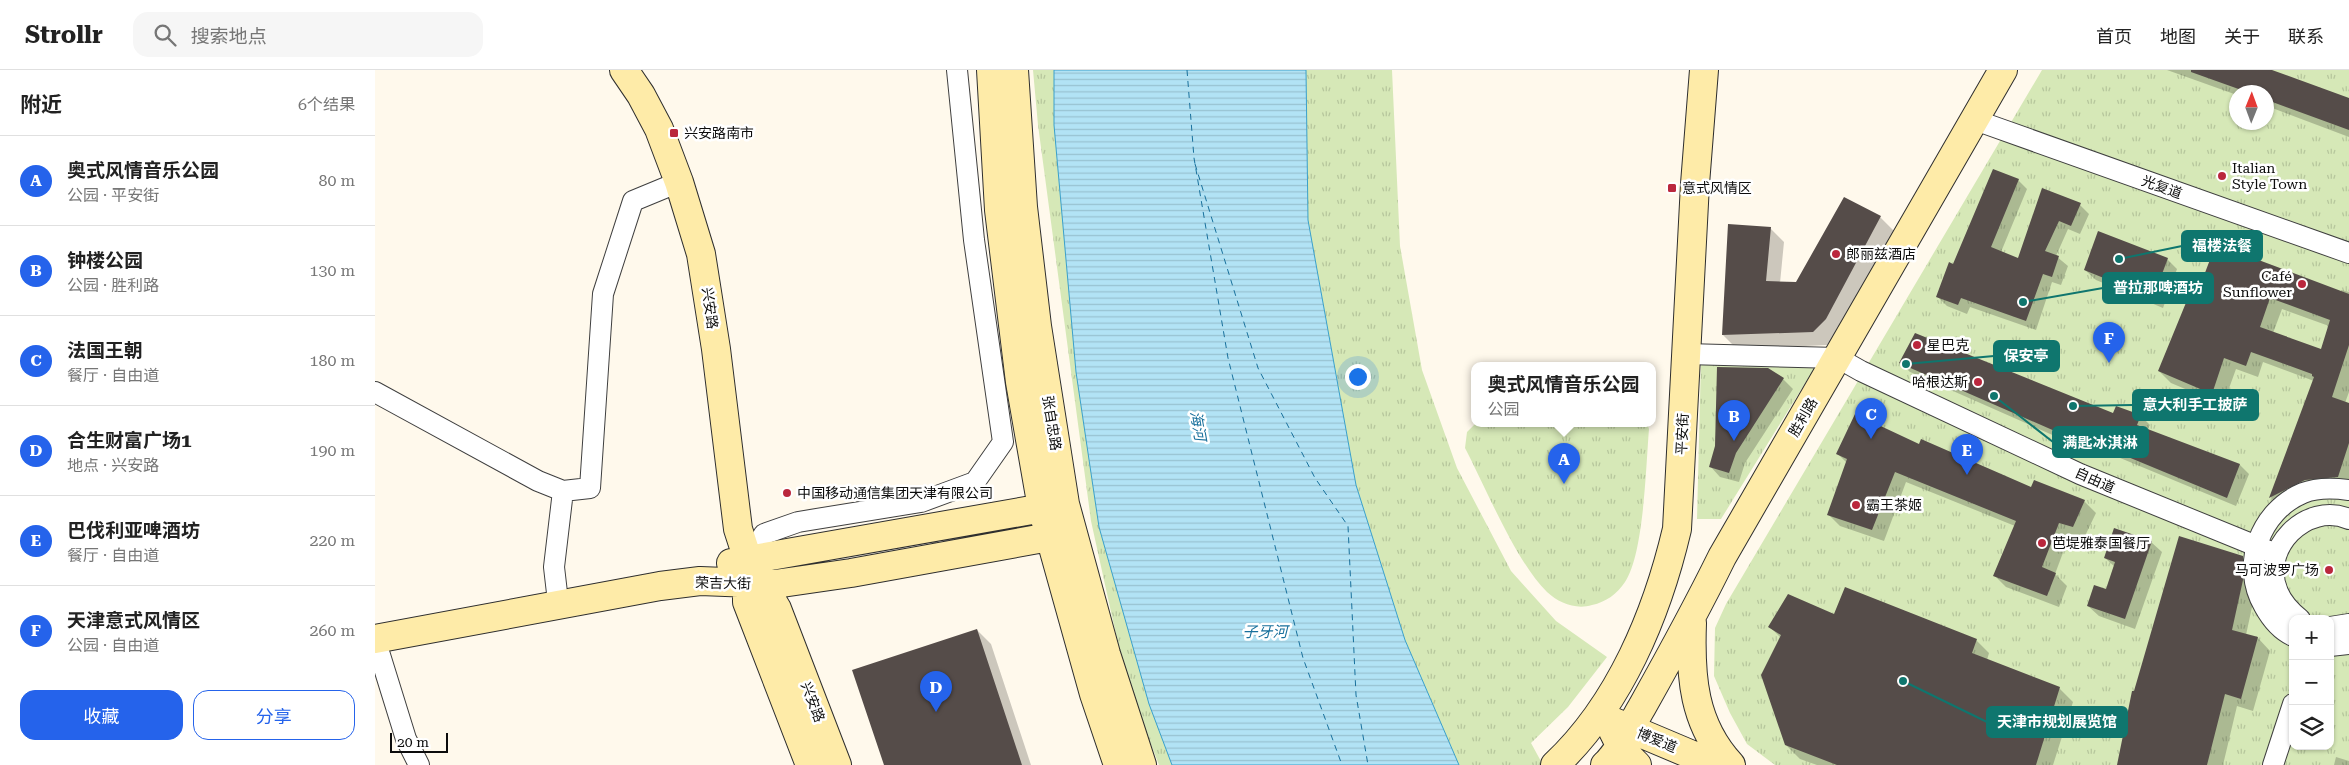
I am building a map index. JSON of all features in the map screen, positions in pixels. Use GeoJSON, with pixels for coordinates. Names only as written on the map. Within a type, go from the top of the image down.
{"type":"FeatureCollection","features":[{"type":"Feature","properties":{"kind":"street","name":"兴安路"},"geometry":{"type":"LineString","coordinates":[[624,70],[641,95],[659,129],[695,232],[707,282],[734,509],[752,575],[777,609],[837,765]]}},
{"type":"Feature","properties":{"kind":"street"},"geometry":{"type":"LineString","coordinates":[[752,575],[764,534],[798,522],[921,502],[975,482],[1003,442],[974,240],[957,70]]}},
{"type":"Feature","properties":{"kind":"street","name":"张自忠路"},"geometry":{"type":"LineString","coordinates":[[991,70],[999,210],[1020,382],[1053,506],[1094,694],[1118,765]]}},
{"type":"Feature","properties":{"kind":"street","name":"张自忠路"},"geometry":{"type":"LineString","coordinates":[[1014,70],[1023,207],[1037,326],[1053,506]]}},
{"type":"Feature","properties":{"kind":"street","name":"平安街"},"geometry":{"type":"LineString","coordinates":[[1616,739],[1631,660],[1660,592],[1677,529],[1704,70]]}},
{"type":"Feature","properties":{"kind":"street","name":"胜利路"},"geometry":{"type":"LineString","coordinates":[[1616,739],[1692,618],[1722,557],[2003,70]]}},
{"type":"Feature","properties":{"kind":"street","name":"光复道"},"geometry":{"type":"LineString","coordinates":[[1975,120],[2349,253]]}},
{"type":"Feature","properties":{"kind":"street"},"geometry":{"type":"LineString","coordinates":[[375,392],[538,482],[563,491],[590,488],[603,294],[633,201],[679,182]]}},
{"type":"Feature","properties":{"kind":"street","name":"自由道"},"geometry":{"type":"LineString","coordinates":[[1686,354],[1838,358],[1861,371],[2080,474],[2276,554]]}},
{"type":"Feature","properties":{"kind":"street"},"geometry":{"type":"LineString","coordinates":[[2289,633],[2271,617],[2258,595],[2253,571],[2256,546],[2266,523],[2283,506],[2304,493],[2327,488],[2349,490]]}},
{"type":"Feature","properties":{"kind":"street"},"geometry":{"type":"LineString","coordinates":[[557,593],[554,567],[563,491]]}},
{"type":"Feature","properties":{"kind":"street","name":"荣吉大街"},"geometry":{"type":"LineString","coordinates":[[375,639],[660,586],[752,575],[1053,506]]}},
{"type":"Feature","properties":{"kind":"street"},"geometry":{"type":"LineString","coordinates":[[2295,615],[2286,607],[2277,591],[2273,572],[2276,554],[2284,539],[2295,526],[2310,518],[2347,511]]}},
{"type":"Feature","properties":{"kind":"street","name":"荣吉大街"},"geometry":{"type":"LineString","coordinates":[[375,626],[557,593],[752,575],[775,584],[1060,536]]}},
{"type":"Feature","properties":{"kind":"street","name":"张自忠路"},"geometry":{"type":"LineString","coordinates":[[1060,536],[1106,654],[1143,765]]}},
{"type":"Feature","properties":{"kind":"street","name":"兴安路"},"geometry":{"type":"LineString","coordinates":[[752,575],[747,602],[811,765]]}},
{"type":"Feature","properties":{"kind":"street"},"geometry":{"type":"LineString","coordinates":[[1692,618],[1691,658],[1695,699],[1709,734],[1731,765]]}},
{"type":"Feature","properties":{"kind":"street"},"geometry":{"type":"LineString","coordinates":[[2334,626],[2349,624]]}},
{"type":"Feature","properties":{"kind":"street"},"geometry":{"type":"LineString","coordinates":[[375,639],[407,739],[419,765]]}},
{"type":"Feature","properties":{"kind":"street"},"geometry":{"type":"LineString","coordinates":[[2334,646],[2349,644]]}},
{"type":"Feature","properties":{"kind":"street"},"geometry":{"type":"LineString","coordinates":[[2273,765],[2293,705]]}},
{"type":"Feature","properties":{"kind":"street"},"geometry":{"type":"LineString","coordinates":[[1555,765],[1578,743],[1616,739]]}},
{"type":"Feature","properties":{"kind":"street","name":"博爱道"},"geometry":{"type":"LineString","coordinates":[[1616,739],[1716,765]]}},
{"type":"Feature","properties":{"kind":"green space","name":"子牙河"},"geometry":{"type":"Polygon","coordinates":[[[1033,70],[1392,70],[1400,246],[1422,370],[1457,468],[1511,571],[1556,621],[1607,657],[1568,707],[1531,743],[1543,765],[1159,765],[1126,680],[1091,521],[1038,125],[1033,70]]]}},
{"type":"Feature","properties":{"kind":"green space"},"geometry":{"type":"Polygon","coordinates":[[[2042,70],[2349,70],[2349,765],[1775,765],[1747,744],[1730,713],[1714,676],[1715,628],[1726,604],[2042,70]]]}},
{"type":"Feature","properties":{"kind":"green space"},"geometry":{"type":"Polygon","coordinates":[[[1701,361],[1817,364],[1721,519],[1697,519],[1701,361]]]}},
{"type":"Feature","properties":{"kind":"green space"},"geometry":{"type":"Polygon","coordinates":[[[1472,427],[1648,427],[1640,531],[1631,569],[1625,582],[1615,594],[1597,604],[1580,607],[1574,606],[1552,596],[1535,579],[1502,524],[1465,448],[1467,432],[1472,427]]]}},
{"type":"Feature","properties":{"kind":"water","name":"子牙河"},"geometry":{"type":"Polygon","coordinates":[[[1054,70],[1306,70],[1308,220],[1356,485],[1405,640],[1459,765],[1172,765],[1149,704],[1099,527],[1076,372],[1054,125],[1054,70]]]}},
{"type":"Feature","properties":{"kind":"building"},"geometry":{"type":"Polygon","coordinates":[[[2191,70],[2272,70],[2349,98],[2349,130],[2274,103],[2274,85],[2229,86],[2191,72],[2191,70]]]}},
{"type":"Feature","properties":{"kind":"building"},"geometry":{"type":"Polygon","coordinates":[[[1993,169],[2019,179],[1991,247],[2018,258],[2042,188],[2081,203],[2071,226],[2059,221],[2045,251],[2059,256],[2052,277],[2043,274],[2026,321],[1961,298],[1958,305],[1936,297],[1949,262],[1953,264],[1993,169]]]}},
{"type":"Feature","properties":{"kind":"building","name":"郎丽兹酒店"},"geometry":{"type":"Polygon","coordinates":[[[1844,197],[1881,216],[1826,319],[1813,332],[1722,335],[1728,224],[1771,227],[1766,281],[1796,282],[1844,197]]]}},
{"type":"Feature","properties":{"kind":"building"},"geometry":{"type":"Polygon","coordinates":[[[2098,231],[2168,258],[2153,298],[2084,270],[2098,231]]]}},
{"type":"Feature","properties":{"kind":"building"},"geometry":{"type":"Polygon","coordinates":[[[2216,244],[2349,294],[2349,345],[2332,397],[2349,403],[2349,443],[2338,477],[2305,480],[2269,498],[2314,377],[2312,374],[2251,352],[2246,366],[2224,358],[2212,394],[2158,371],[2192,288],[2198,291],[2216,244]],[[2270,298],[2260,327],[2321,349],[2330,320],[2270,298]]]}},
{"type":"Feature","properties":{"kind":"building"},"geometry":{"type":"Polygon","coordinates":[[[1915,333],[2113,413],[2116,406],[2141,415],[2137,425],[2240,464],[2227,498],[2075,435],[2073,439],[1899,363],[1915,333]]]}},
{"type":"Feature","properties":{"kind":"building"},"geometry":{"type":"Polygon","coordinates":[[[1717,367],[1768,368],[1784,378],[1736,453],[1729,473],[1709,467],[1715,446],[1717,367]]]}},
{"type":"Feature","properties":{"kind":"building"},"geometry":{"type":"Polygon","coordinates":[[[1855,414],[1919,444],[1921,439],[2031,487],[2034,480],[2085,500],[2073,527],[2059,523],[2042,567],[2056,573],[2047,596],[1993,576],[2016,521],[1895,472],[1872,530],[1827,515],[1847,459],[1836,454],[1855,414]]]}},
{"type":"Feature","properties":{"kind":"building"},"geometry":{"type":"Polygon","coordinates":[[[2114,528],[2152,541],[2125,619],[2087,606],[2094,585],[2106,589],[2115,562],[2104,558],[2114,528]]]}},
{"type":"Feature","properties":{"kind":"building"},"geometry":{"type":"Polygon","coordinates":[[[2179,536],[2243,556],[2243,580],[2232,630],[2258,637],[2241,699],[2225,694],[2207,765],[2117,765],[2132,691],[2134,691],[2179,536]]]}},
{"type":"Feature","properties":{"kind":"building"},"geometry":{"type":"Polygon","coordinates":[[[1845,587],[1977,639],[1972,653],[2060,687],[2036,765],[1837,765],[1785,745],[1761,675],[1781,635],[1768,627],[1788,594],[1834,614],[1845,587]]]}},
{"type":"Feature","properties":{"kind":"building"},"geometry":{"type":"Polygon","coordinates":[[[977,629],[1022,765],[884,765],[852,670],[977,629]]]}},
{"type":"Feature","properties":{"kind":"ferry route"},"geometry":{"type":"LineString","coordinates":[[1187,70],[1194,158],[1228,358],[1303,658],[1342,765]]}},
{"type":"Feature","properties":{"kind":"ferry route"},"geometry":{"type":"LineString","coordinates":[[1195,164],[1258,368],[1315,478],[1348,526],[1356,695],[1368,765]]}},
{"type":"Feature","properties":{"kind":"place","name":"兴安路南市"},"geometry":{"type":"Point","coordinates":[674,133]}},
{"type":"Feature","properties":{"kind":"place","name":"Italian Style Town"},"geometry":{"type":"Point","coordinates":[2222,176]}},
{"type":"Feature","properties":{"kind":"place","name":"意式风情区"},"geometry":{"type":"Point","coordinates":[1672,188]}},
{"type":"Feature","properties":{"kind":"place","name":"郎丽兹酒店"},"geometry":{"type":"Point","coordinates":[1836,254]}},
{"type":"Feature","properties":{"kind":"place","name":"福楼法餐"},"geometry":{"type":"Point","coordinates":[2119,259]}},
{"type":"Feature","properties":{"kind":"place","name":"Café Sunflower"},"geometry":{"type":"Point","coordinates":[2302,284]}},
{"type":"Feature","properties":{"kind":"place","name":"普拉那啤酒坊"},"geometry":{"type":"Point","coordinates":[2023,302]}},
{"type":"Feature","properties":{"kind":"place","name":"星巴克"},"geometry":{"type":"Point","coordinates":[1917,345]}},
{"type":"Feature","properties":{"kind":"place","name":"天津意式风情区"},"geometry":{"type":"Point","coordinates":[2109,363]}},
{"type":"Feature","properties":{"kind":"place","name":"保安亭"},"geometry":{"type":"Point","coordinates":[1906,364]}},
{"type":"Feature","properties":{"kind":"place","name":"哈根达斯"},"geometry":{"type":"Point","coordinates":[1978,382]}},
{"type":"Feature","properties":{"kind":"place","name":"满匙冰淇淋"},"geometry":{"type":"Point","coordinates":[1994,396]}},
{"type":"Feature","properties":{"kind":"place","name":"意大利手工披萨"},"geometry":{"type":"Point","coordinates":[2073,406]}},
{"type":"Feature","properties":{"kind":"place","name":"法国王朝"},"geometry":{"type":"Point","coordinates":[1871,439]}},
{"type":"Feature","properties":{"kind":"place","name":"钟楼公园"},"geometry":{"type":"Point","coordinates":[1734,441]}},
{"type":"Feature","properties":{"kind":"place","name":"巴伐利亚啤酒坊"},"geometry":{"type":"Point","coordinates":[1967,475]}},
{"type":"Feature","properties":{"kind":"place","name":"奥式风情音乐公园"},"geometry":{"type":"Point","coordinates":[1564,484]}},
{"type":"Feature","properties":{"kind":"place","name":"中国移动通信集团天津有限公司"},"geometry":{"type":"Point","coordinates":[787,493]}},
{"type":"Feature","properties":{"kind":"place","name":"霸王茶姬"},"geometry":{"type":"Point","coordinates":[1856,505]}},
{"type":"Feature","properties":{"kind":"place","name":"芭堤雅泰国餐厅"},"geometry":{"type":"Point","coordinates":[2042,543]}},
{"type":"Feature","properties":{"kind":"place","name":"马可波罗广场"},"geometry":{"type":"Point","coordinates":[2329,570]}},
{"type":"Feature","properties":{"kind":"place","name":"天津市规划展览馆"},"geometry":{"type":"Point","coordinates":[1903,681]}},
{"type":"Feature","properties":{"kind":"place","name":"合生财富广场1"},"geometry":{"type":"Point","coordinates":[936,712]}},
{"type":"Feature","properties":{"kind":"water label","name":"海河"},"geometry":{"type":"Point","coordinates":[1198,426]}}]}
